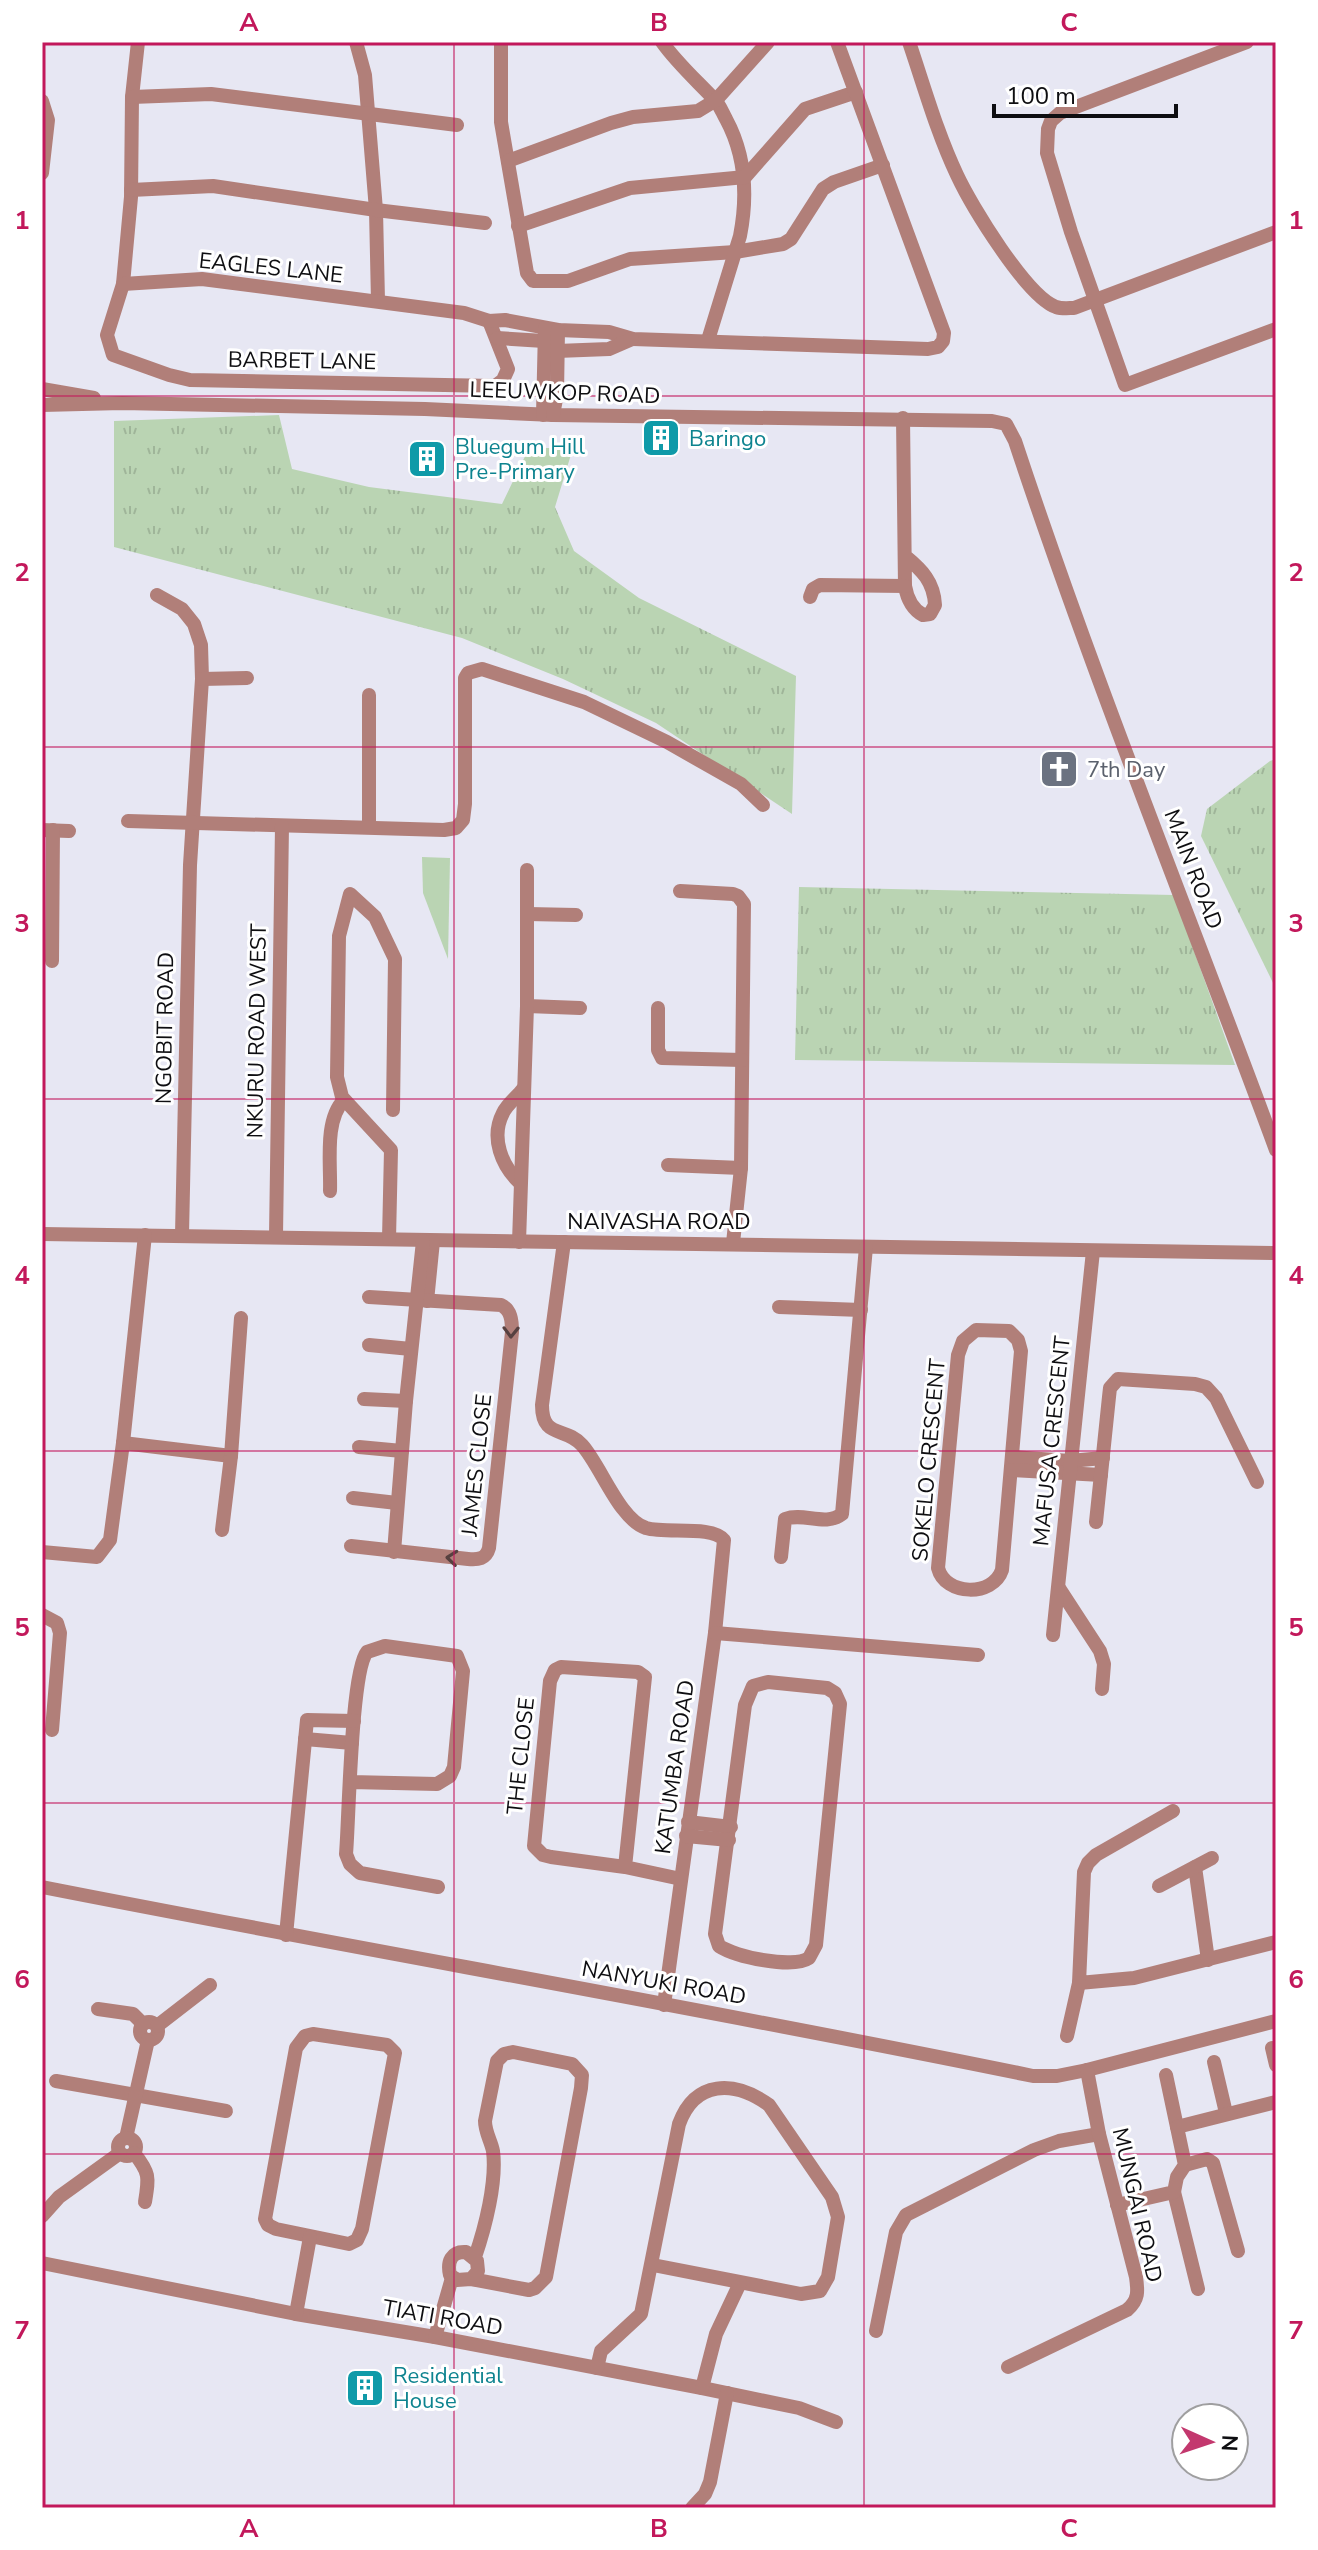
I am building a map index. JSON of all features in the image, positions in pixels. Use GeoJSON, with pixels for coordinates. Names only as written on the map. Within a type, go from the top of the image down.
{"type":"FeatureCollection","features":[{"type":"Feature","properties":{"kind":"street"},"geometry":{"type":"LineString","coordinates":[[123,284],[131,190],[132,97],[138,42]]}},
{"type":"Feature","properties":{"kind":"street"},"geometry":{"type":"LineString","coordinates":[[356,42],[365,75],[376,210],[378,301]]}},
{"type":"Feature","properties":{"kind":"street"},"geometry":{"type":"LineString","coordinates":[[501,42],[500,112],[527,273],[533,281],[568,281],[630,259],[735,252],[787,242],[823,189],[834,182],[883,165]]}},
{"type":"Feature","properties":{"kind":"street"},"geometry":{"type":"LineString","coordinates":[[662,42],[716,100],[734,134],[745,177],[743,219],[708,340]]}},
{"type":"Feature","properties":{"kind":"street"},"geometry":{"type":"LineString","coordinates":[[508,161],[633,117],[698,111],[716,100],[768,42]]}},
{"type":"Feature","properties":{"kind":"street"},"geometry":{"type":"LineString","coordinates":[[497,338],[609,332],[633,339],[928,349],[941,345],[944,333],[837,42]]}},
{"type":"Feature","properties":{"kind":"street"},"geometry":{"type":"LineString","coordinates":[[909,42],[958,177],[1014,266],[1037,294],[1056,307],[1074,308],[1276,232]]}},
{"type":"Feature","properties":{"kind":"street"},"geometry":{"type":"LineString","coordinates":[[1247,42],[1067,109],[1051,121],[1046,138],[1050,163],[1125,385],[1276,329]]}},
{"type":"Feature","properties":{"kind":"street"},"geometry":{"type":"LineString","coordinates":[[518,226],[637,187],[745,177],[805,109],[856,92]]}},
{"type":"Feature","properties":{"kind":"street"},"geometry":{"type":"LineString","coordinates":[[132,97],[211,94],[457,125]]}},
{"type":"Feature","properties":{"kind":"street"},"geometry":{"type":"LineString","coordinates":[[42,101],[48,120],[42,173]]}},
{"type":"Feature","properties":{"kind":"street"},"geometry":{"type":"LineString","coordinates":[[131,190],[213,186],[485,223]]}},
{"type":"Feature","properties":{"kind":"street","name":"EAGLES LANE"},"geometry":{"type":"LineString","coordinates":[[123,284],[202,279],[464,313],[489,321],[505,320],[549,333]]}},
{"type":"Feature","properties":{"kind":"street","name":"BARBET LANE"},"geometry":{"type":"LineString","coordinates":[[123,284],[107,335],[113,355],[179,378],[495,386],[503,380],[508,369],[489,321]]}},
{"type":"Feature","properties":{"kind":"street"},"geometry":{"type":"LineString","coordinates":[[548,415],[557,394],[557,351],[549,333]]}},
{"type":"Feature","properties":{"kind":"street"},"geometry":{"type":"LineString","coordinates":[[548,415],[549,333]]}},
{"type":"Feature","properties":{"kind":"street"},"geometry":{"type":"LineString","coordinates":[[557,351],[609,349],[633,339]]}},
{"type":"Feature","properties":{"kind":"street","name":"LEEUWKOP ROAD"},"geometry":{"type":"LineString","coordinates":[[42,389],[122,403]]}},
{"type":"Feature","properties":{"kind":"street","name":"LEEUWKOP ROAD"},"geometry":{"type":"LineString","coordinates":[[42,405],[122,403],[425,409],[548,415],[903,418],[1006,424]]}},
{"type":"Feature","properties":{"kind":"street"},"geometry":{"type":"LineString","coordinates":[[903,418],[905,586],[916,611],[923,615],[932,612],[935,596],[927,576],[905,556]]}},
{"type":"Feature","properties":{"kind":"street","name":"MAIN ROAD"},"geometry":{"type":"LineString","coordinates":[[1006,424],[1013,434],[1162,849],[1276,1150]]}},
{"type":"Feature","properties":{"kind":"street"},"geometry":{"type":"LineString","coordinates":[[810,597],[813,589],[820,585],[905,586]]}},
{"type":"Feature","properties":{"kind":"street","name":"NGOBIT ROAD"},"geometry":{"type":"LineString","coordinates":[[157,595],[182,609],[194,624],[201,645],[182,1235]]}},
{"type":"Feature","properties":{"kind":"street"},"geometry":{"type":"LineString","coordinates":[[128,821],[444,830],[459,826],[465,804],[464,684],[468,673],[482,669],[584,702],[667,742],[741,784],[763,805]]}},
{"type":"Feature","properties":{"kind":"street"},"geometry":{"type":"LineString","coordinates":[[202,679],[247,678]]}},
{"type":"Feature","properties":{"kind":"street"},"geometry":{"type":"LineString","coordinates":[[369,695],[369,827]]}},
{"type":"Feature","properties":{"kind":"street","name":"NKURU ROAD WEST"},"geometry":{"type":"LineString","coordinates":[[276,1236],[282,826]]}},
{"type":"Feature","properties":{"kind":"street"},"geometry":{"type":"LineString","coordinates":[[52,961],[48,830],[69,831]]}},
{"type":"Feature","properties":{"kind":"street"},"geometry":{"type":"LineString","coordinates":[[519,1242],[527,1006],[527,870]]}},
{"type":"Feature","properties":{"kind":"street"},"geometry":{"type":"LineString","coordinates":[[680,891],[733,894],[742,899],[745,910],[741,1168],[733,1243]]}},
{"type":"Feature","properties":{"kind":"street"},"geometry":{"type":"LineString","coordinates":[[389,1239],[391,1150],[344,1100],[337,1077],[338,949],[340,925],[350,894],[375,917],[395,959],[393,1110]]}},
{"type":"Feature","properties":{"kind":"street"},"geometry":{"type":"LineString","coordinates":[[528,914],[576,915]]}},
{"type":"Feature","properties":{"kind":"street"},"geometry":{"type":"LineString","coordinates":[[527,1006],[580,1008]]}},
{"type":"Feature","properties":{"kind":"street"},"geometry":{"type":"LineString","coordinates":[[658,1008],[658,1050],[662,1058],[742,1060]]}},
{"type":"Feature","properties":{"kind":"street"},"geometry":{"type":"LineString","coordinates":[[520,1183],[502,1162],[499,1134],[504,1111],[523,1089]]}},
{"type":"Feature","properties":{"kind":"street"},"geometry":{"type":"LineString","coordinates":[[330,1191],[332,1125],[335,1111],[344,1100]]}},
{"type":"Feature","properties":{"kind":"street"},"geometry":{"type":"LineString","coordinates":[[668,1165],[741,1168]]}},
{"type":"Feature","properties":{"kind":"street","name":"NAIVASHA ROAD"},"geometry":{"type":"LineString","coordinates":[[42,1234],[1276,1253]]}},
{"type":"Feature","properties":{"kind":"street"},"geometry":{"type":"LineString","coordinates":[[42,1552],[97,1557],[110,1540],[145,1235]]}},
{"type":"Feature","properties":{"kind":"street"},"geometry":{"type":"LineString","coordinates":[[394,1552],[411,1349],[422,1301],[428,1241]]}},
{"type":"Feature","properties":{"kind":"street","name":"KATUMBA ROAD"},"geometry":{"type":"LineString","coordinates":[[564,1242],[542,1405],[543,1421],[580,1443],[622,1506],[638,1524],[649,1529],[722,1536],[725,1551],[664,2005]]}},
{"type":"Feature","properties":{"kind":"street"},"geometry":{"type":"LineString","coordinates":[[781,1557],[785,1519],[798,1516],[834,1519],[842,1514],[866,1247]]}},
{"type":"Feature","properties":{"kind":"street","name":"MAFUSA CRESCENT"},"geometry":{"type":"LineString","coordinates":[[1053,1635],[1093,1251]]}},
{"type":"Feature","properties":{"kind":"street","name":"JAMES CLOSE"},"geometry":{"type":"LineString","coordinates":[[351,1546],[478,1559],[485,1556],[489,1548],[512,1332],[510,1315],[507,1308],[501,1305],[369,1297]]}},
{"type":"Feature","properties":{"kind":"street"},"geometry":{"type":"LineString","coordinates":[[779,1307],[861,1310]]}},
{"type":"Feature","properties":{"kind":"street"},"geometry":{"type":"LineString","coordinates":[[222,1530],[241,1318]]}},
{"type":"Feature","properties":{"kind":"street","name":"SOKELO CRESCENT"},"geometry":{"type":"LineString","coordinates":[[976,1330],[1009,1331],[1020,1347],[1011,1464],[1000,1576],[980,1589],[949,1585],[938,1568],[958,1355],[963,1341],[976,1330]]}},
{"type":"Feature","properties":{"kind":"street"},"geometry":{"type":"LineString","coordinates":[[369,1345],[411,1349]]}},
{"type":"Feature","properties":{"kind":"street"},"geometry":{"type":"LineString","coordinates":[[1096,1522],[1110,1388],[1118,1379],[1206,1387],[1216,1398],[1257,1482]]}},
{"type":"Feature","properties":{"kind":"street"},"geometry":{"type":"LineString","coordinates":[[364,1399],[406,1401]]}},
{"type":"Feature","properties":{"kind":"street"},"geometry":{"type":"LineString","coordinates":[[123,1443],[231,1456]]}},
{"type":"Feature","properties":{"kind":"street"},"geometry":{"type":"LineString","coordinates":[[359,1447],[402,1451]]}},
{"type":"Feature","properties":{"kind":"street"},"geometry":{"type":"LineString","coordinates":[[1069,1468],[1103,1458]]}},
{"type":"Feature","properties":{"kind":"street"},"geometry":{"type":"LineString","coordinates":[[1011,1464],[1069,1468],[1101,1475]]}},
{"type":"Feature","properties":{"kind":"street"},"geometry":{"type":"LineString","coordinates":[[353,1498],[397,1503]]}},
{"type":"Feature","properties":{"kind":"street"},"geometry":{"type":"LineString","coordinates":[[1059,1588],[1100,1651],[1104,1664],[1102,1689]]}},
{"type":"Feature","properties":{"kind":"street"},"geometry":{"type":"LineString","coordinates":[[42,1615],[57,1623],[60,1633],[52,1730]]}},
{"type":"Feature","properties":{"kind":"street"},"geometry":{"type":"LineString","coordinates":[[715,1633],[978,1655]]}},
{"type":"Feature","properties":{"kind":"street"},"geometry":{"type":"LineString","coordinates":[[351,1782],[431,1784],[442,1783],[450,1776],[453,1772],[463,1676],[459,1658],[449,1652],[385,1646],[373,1648],[362,1658],[354,1721],[346,1854],[352,1868],[360,1873],[438,1887]]}},
{"type":"Feature","properties":{"kind":"street","name":"THE CLOSE"},"geometry":{"type":"LineString","coordinates":[[625,1867],[645,1677],[638,1672],[561,1667],[552,1674],[550,1681],[534,1846],[543,1855],[551,1857],[625,1867],[681,1879]]}},
{"type":"Feature","properties":{"kind":"street"},"geometry":{"type":"LineString","coordinates":[[768,1682],[832,1690],[840,1704],[839,1722],[816,1945],[806,1961],[796,1964],[732,1953],[717,1943],[715,1926],[730,1833],[745,1705],[753,1686],[768,1682]]}},
{"type":"Feature","properties":{"kind":"street"},"geometry":{"type":"LineString","coordinates":[[286,1935],[307,1720],[354,1721]]}},
{"type":"Feature","properties":{"kind":"street"},"geometry":{"type":"LineString","coordinates":[[305,1739],[352,1743]]}},
{"type":"Feature","properties":{"kind":"street"},"geometry":{"type":"LineString","coordinates":[[1067,2036],[1079,1983],[1084,1872],[1088,1863],[1096,1855],[1173,1811]]}},
{"type":"Feature","properties":{"kind":"street"},"geometry":{"type":"LineString","coordinates":[[687,1829],[730,1833]]}},
{"type":"Feature","properties":{"kind":"street"},"geometry":{"type":"LineString","coordinates":[[1159,1886],[1212,1858]]}},
{"type":"Feature","properties":{"kind":"street"},"geometry":{"type":"LineString","coordinates":[[1195,1867],[1208,1960]]}},
{"type":"Feature","properties":{"kind":"street","name":"NANYUKI ROAD"},"geometry":{"type":"LineString","coordinates":[[42,1887],[848,2038],[1033,2076],[1057,2076],[1087,2070],[1276,2021]]}},
{"type":"Feature","properties":{"kind":"street"},"geometry":{"type":"LineString","coordinates":[[1079,1983],[1127,1979],[1276,1942]]}},
{"type":"Feature","properties":{"kind":"street"},"geometry":{"type":"LineString","coordinates":[[145,2202],[148,2175],[145,2167],[119,2142],[126,2138],[148,2040],[141,2035],[150,2025],[210,1985]]}},
{"type":"Feature","properties":{"kind":"street"},"geometry":{"type":"LineString","coordinates":[[98,2009],[133,2014],[150,2025]]}},
{"type":"Feature","properties":{"kind":"street"},"geometry":{"type":"LineString","coordinates":[[313,2034],[390,2046],[395,2058],[360,2237],[349,2244],[310,2237],[271,2228],[265,2219],[296,2048],[305,2036],[313,2034]]}},
{"type":"Feature","properties":{"kind":"street"},"geometry":{"type":"LineString","coordinates":[[1272,2048],[1276,2065]]}},
{"type":"Feature","properties":{"kind":"street"},"geometry":{"type":"LineString","coordinates":[[452,2278],[462,2282],[471,2279],[529,2290],[546,2277],[581,2088],[582,2075],[577,2067],[513,2052],[504,2054],[497,2061],[485,2121],[485,2131],[493,2150],[492,2174],[485,2224],[475,2257],[478,2271],[471,2279]]}},
{"type":"Feature","properties":{"kind":"street"},"geometry":{"type":"LineString","coordinates":[[1214,2062],[1226,2113]]}},
{"type":"Feature","properties":{"kind":"street","name":"MUNGAI ROAD"},"geometry":{"type":"LineString","coordinates":[[1008,2367],[1127,2310],[1136,2301],[1136,2277],[1099,2134],[1087,2070]]}},
{"type":"Feature","properties":{"kind":"street"},"geometry":{"type":"LineString","coordinates":[[1166,2075],[1185,2165]]}},
{"type":"Feature","properties":{"kind":"street"},"geometry":{"type":"LineString","coordinates":[[56,2081],[226,2111]]}},
{"type":"Feature","properties":{"kind":"street"},"geometry":{"type":"LineString","coordinates":[[597,2368],[601,2351],[639,2317],[653,2265],[679,2124],[685,2107],[705,2090],[718,2088],[746,2093],[769,2105],[832,2197],[838,2217],[828,2277],[820,2291],[801,2294],[653,2265]]}},
{"type":"Feature","properties":{"kind":"street"},"geometry":{"type":"LineString","coordinates":[[1177,2127],[1276,2102]]}},
{"type":"Feature","properties":{"kind":"street"},"geometry":{"type":"LineString","coordinates":[[876,2331],[896,2232],[906,2215],[1034,2150],[1059,2141],[1099,2134]]}},
{"type":"Feature","properties":{"kind":"street"},"geometry":{"type":"LineString","coordinates":[[42,2216],[59,2197],[127,2153]]}},
{"type":"Feature","properties":{"kind":"street"},"geometry":{"type":"LineString","coordinates":[[1198,2289],[1174,2192],[1177,2177],[1185,2165],[1202,2159],[1213,2163],[1238,2251]]}},
{"type":"Feature","properties":{"kind":"street"},"geometry":{"type":"LineString","coordinates":[[1117,2205],[1174,2192]]}},
{"type":"Feature","properties":{"kind":"street"},"geometry":{"type":"LineString","coordinates":[[296,2314],[310,2237]]}},
{"type":"Feature","properties":{"kind":"street"},"geometry":{"type":"LineString","coordinates":[[435,2337],[452,2278],[448,2268],[453,2255],[466,2252],[475,2257]]}},
{"type":"Feature","properties":{"kind":"street","name":"TIATI ROAD"},"geometry":{"type":"LineString","coordinates":[[42,2263],[296,2314],[435,2337],[727,2393],[799,2408],[836,2422]]}},
{"type":"Feature","properties":{"kind":"street"},"geometry":{"type":"LineString","coordinates":[[702,2388],[713,2342],[740,2283]]}},
{"type":"Feature","properties":{"kind":"street"},"geometry":{"type":"LineString","coordinates":[[692,2508],[705,2494],[710,2482],[727,2393]]}},
{"type":"Feature","properties":{"kind":"green space"},"geometry":{"type":"Polygon","coordinates":[[[279,415],[292,469],[369,487],[502,504],[529,448],[573,448],[555,507],[574,551],[639,598],[796,676],[792,814],[656,723],[563,679],[462,638],[114,547],[114,421],[279,415]]]}},
{"type":"Feature","properties":{"kind":"green space"},"geometry":{"type":"Polygon","coordinates":[[[1276,759],[1276,989],[1201,836],[1207,809],[1276,759]]]}},
{"type":"Feature","properties":{"kind":"green space"},"geometry":{"type":"Polygon","coordinates":[[[422,857],[450,858],[448,959],[423,893],[422,857]]]}},
{"type":"Feature","properties":{"kind":"green space"},"geometry":{"type":"Polygon","coordinates":[[[799,887],[1174,895],[1235,1065],[795,1060],[799,887]]]}},
{"type":"Feature","properties":{"kind":"place","name":"Baringo"},"geometry":{"type":"Point","coordinates":[661,438]}},
{"type":"Feature","properties":{"kind":"place","name":"Bluegum Hill Pre-Primary"},"geometry":{"type":"Point","coordinates":[427,459]}},
{"type":"Feature","properties":{"kind":"place","name":"7th Day"},"geometry":{"type":"Point","coordinates":[1059,769]}},
{"type":"Feature","properties":{"kind":"place","name":"Residential House"},"geometry":{"type":"Point","coordinates":[365,2388]}}]}
